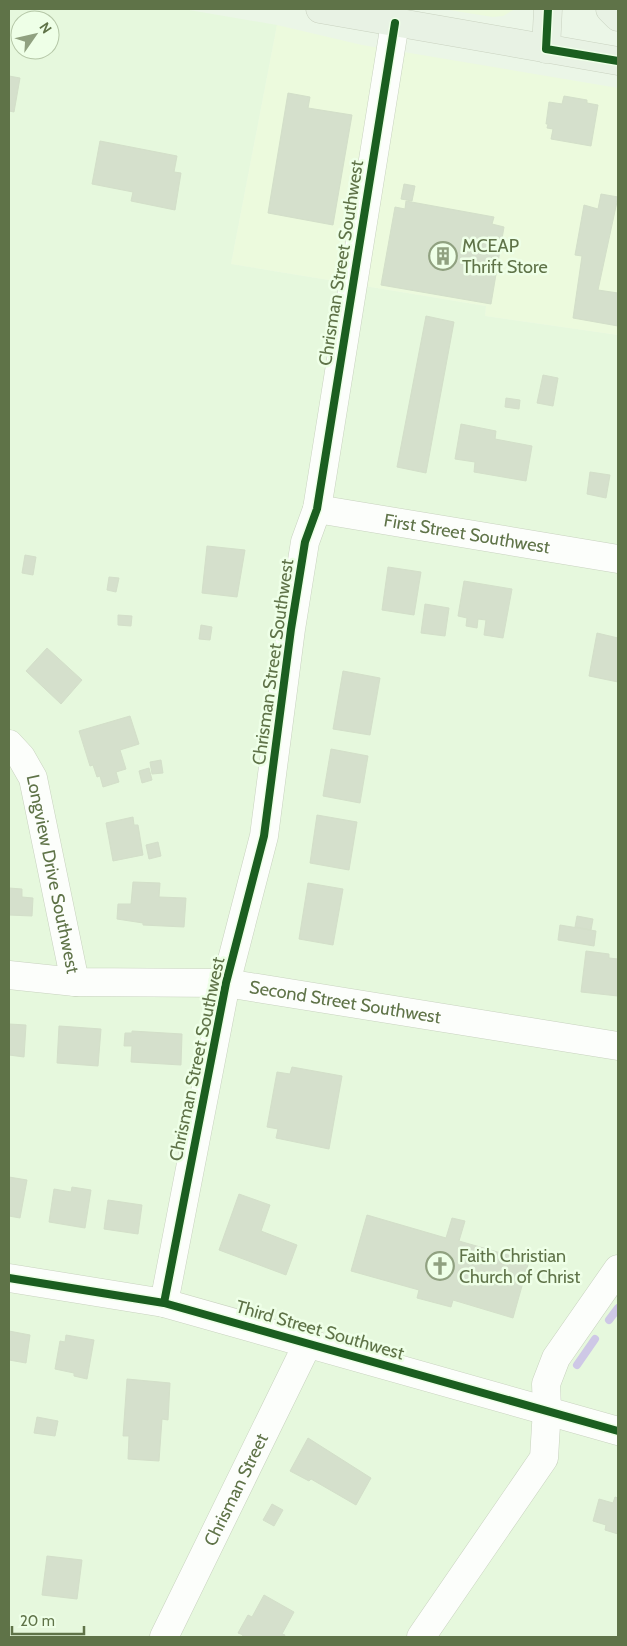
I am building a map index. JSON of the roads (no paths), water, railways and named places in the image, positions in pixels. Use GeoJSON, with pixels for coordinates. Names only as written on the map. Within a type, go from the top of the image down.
{"type":"FeatureCollection","features":[{"type":"Feature","properties":{"kind":"main road"},"geometry":{"type":"LineString","coordinates":[[320,9],[395,24],[618,61]]}},
{"type":"Feature","properties":{"kind":"main road"},"geometry":{"type":"LineString","coordinates":[[546,49],[548,9]]}},
{"type":"Feature","properties":{"kind":"main road"},"geometry":{"type":"LineString","coordinates":[[610,9],[618,17]]}},
{"type":"Feature","properties":{"kind":"street","name":"Chrisman Street Southwest"},"geometry":{"type":"LineString","coordinates":[[164,1303],[226,983],[264,836],[305,542],[317,509],[395,24]]}},
{"type":"Feature","properties":{"kind":"street","name":"First Street Southwest"},"geometry":{"type":"LineString","coordinates":[[317,509],[618,559]]}},
{"type":"Feature","properties":{"kind":"street","name":"Longview Drive Southwest"},"geometry":{"type":"LineString","coordinates":[[9,744],[21,757],[33,778],[75,982]]}},
{"type":"Feature","properties":{"kind":"street","name":"Second Street Southwest"},"geometry":{"type":"LineString","coordinates":[[9,975],[75,982],[226,983],[618,1046]]}},
{"type":"Feature","properties":{"kind":"street"},"geometry":{"type":"LineString","coordinates":[[420,1637],[544,1458],[547,1410],[546,1384],[556,1358],[618,1269]]}},
{"type":"Feature","properties":{"kind":"street","name":"Third Street Southwest"},"geometry":{"type":"LineString","coordinates":[[9,1278],[164,1303],[618,1431]]}},
{"type":"Feature","properties":{"kind":"street","name":"Chrisman Street"},"geometry":{"type":"LineString","coordinates":[[164,1637],[308,1343]]}},
{"type":"Feature","properties":{"kind":"waterway"},"geometry":{"type":"LineString","coordinates":[[609,1320],[618,1308]]}},
{"type":"Feature","properties":{"kind":"waterway"},"geometry":{"type":"LineString","coordinates":[[577,1365],[595,1339]]}},
{"type":"Feature","properties":{"kind":"place","name":"MCEAP Thrift Store"},"geometry":{"type":"Point","coordinates":[443,256]}},
{"type":"Feature","properties":{"kind":"place","name":"Faith Christian Church of Christ"},"geometry":{"type":"Point","coordinates":[440,1266]}}]}
